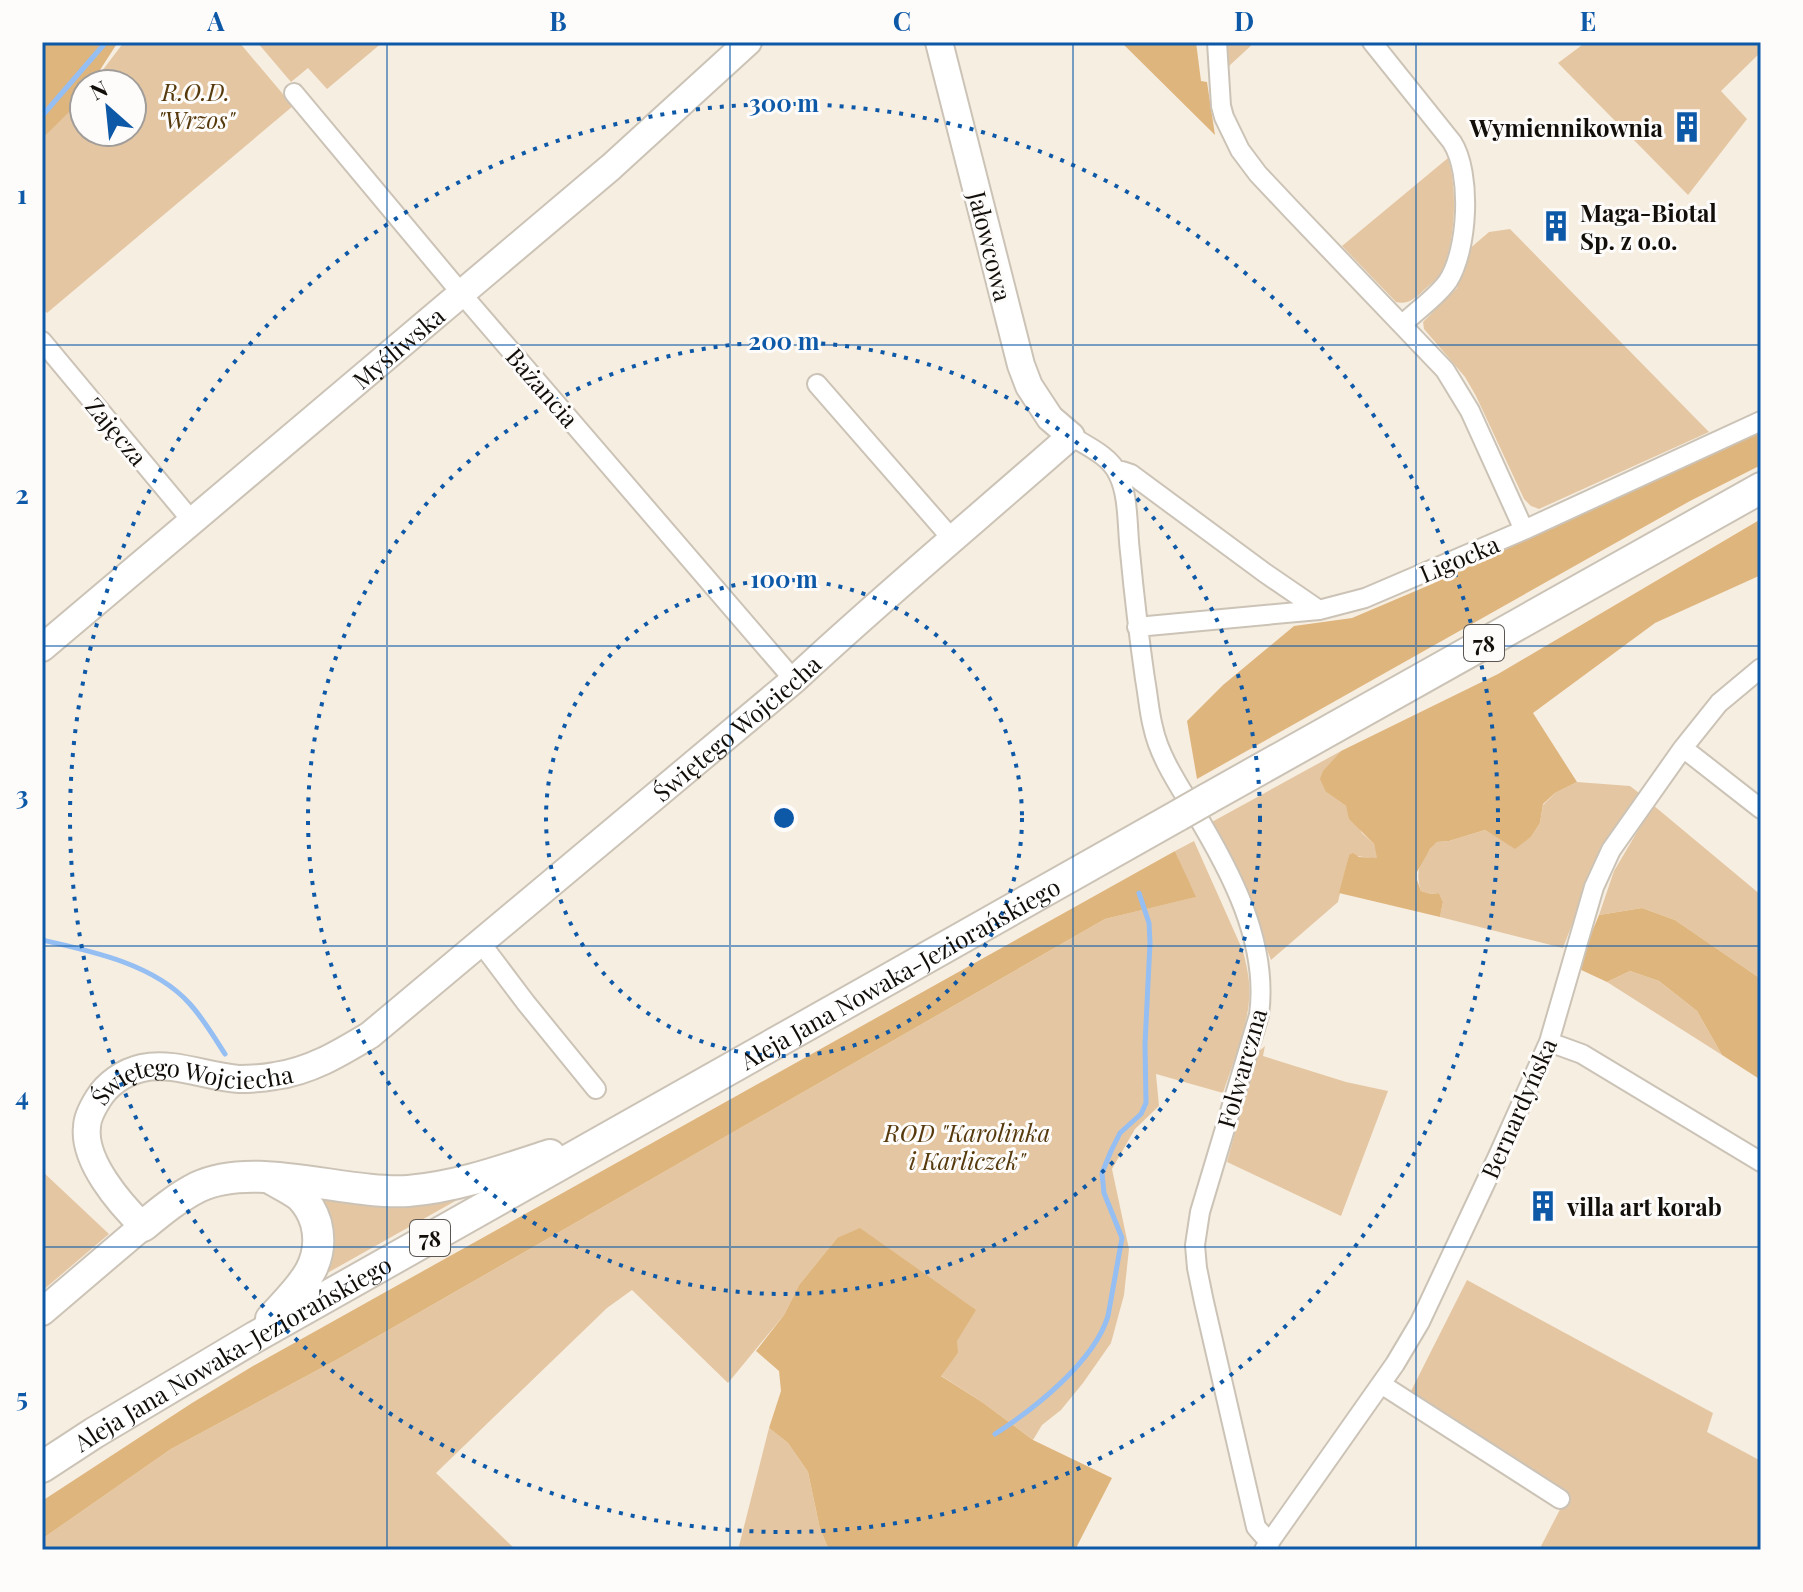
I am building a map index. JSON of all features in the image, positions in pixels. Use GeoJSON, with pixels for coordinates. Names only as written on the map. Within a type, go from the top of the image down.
{"type":"FeatureCollection","features":[{"type":"Feature","properties":{"kind":"main road","name":"Aleja Jana Nowaka-Jeziorańskiego"},"geometry":{"type":"LineString","coordinates":[[42,1467],[255,1337],[1761,488]]}},
{"type":"Feature","properties":{"kind":"main road"},"geometry":{"type":"LineString","coordinates":[[143,1226],[181,1197],[216,1180],[271,1178],[376,1191],[408,1191],[446,1186],[605,1138]]}},
{"type":"Feature","properties":{"kind":"main road"},"geometry":{"type":"LineString","coordinates":[[255,1337],[304,1282],[317,1258],[319,1235],[314,1215],[302,1198],[271,1178]]}},
{"type":"Feature","properties":{"kind":"street","name":"Myśliwska"},"geometry":{"type":"LineString","coordinates":[[42,648],[611,167],[748,42]]}},
{"type":"Feature","properties":{"kind":"street","name":"Jałowcowa"},"geometry":{"type":"LineString","coordinates":[[939,42],[1021,365],[1029,386],[1050,418],[1071,436]]}},
{"type":"Feature","properties":{"kind":"street"},"geometry":{"type":"LineString","coordinates":[[1217,42],[1221,106],[1240,150],[1258,174],[1445,370],[1470,411],[1524,530]]}},
{"type":"Feature","properties":{"kind":"street"},"geometry":{"type":"LineString","coordinates":[[1372,42],[1458,150],[1464,170],[1464,231],[1454,269],[1447,283],[1403,324]]}},
{"type":"Feature","properties":{"kind":"street","name":"Bażancia"},"geometry":{"type":"LineString","coordinates":[[294,93],[461,293],[794,680]]}},
{"type":"Feature","properties":{"kind":"street","name":"Zajęcza"},"geometry":{"type":"LineString","coordinates":[[42,341],[192,521]]}},
{"type":"Feature","properties":{"kind":"street"},"geometry":{"type":"LineString","coordinates":[[817,384],[953,540]]}},
{"type":"Feature","properties":{"kind":"street","name":"Ligocka"},"geometry":{"type":"LineString","coordinates":[[1137,627],[1319,610],[1365,598],[1524,530],[1761,421]]}},
{"type":"Feature","properties":{"kind":"street"},"geometry":{"type":"LineString","coordinates":[[1071,436],[1099,453],[1118,472],[1131,474],[1319,610]]}},
{"type":"Feature","properties":{"kind":"street","name":"Świętego Wojciecha"},"geometry":{"type":"LineString","coordinates":[[143,1226],[113,1191],[88,1147],[86,1127],[93,1108],[103,1091],[120,1076],[141,1068],[164,1066],[239,1079],[288,1074],[315,1066],[370,1035],[794,680],[857,620],[1071,436]]}},
{"type":"Feature","properties":{"kind":"street","name":"Folwarczna"},"geometry":{"type":"LineString","coordinates":[[1118,472],[1125,495],[1137,627],[1153,730],[1174,777],[1232,880],[1254,939],[1260,973],[1259,1015],[1205,1192],[1195,1245],[1204,1302],[1256,1527],[1267,1546]]}},
{"type":"Feature","properties":{"kind":"street","name":"Bernardyńska"},"geometry":{"type":"LineString","coordinates":[[1267,1546],[1381,1384],[1420,1322],[1549,1042],[1594,887],[1611,850],[1719,703],[1761,668]]}},
{"type":"Feature","properties":{"kind":"street"},"geometry":{"type":"LineString","coordinates":[[1683,748],[1761,809]]}},
{"type":"Feature","properties":{"kind":"street"},"geometry":{"type":"LineString","coordinates":[[480,942],[596,1089]]}},
{"type":"Feature","properties":{"kind":"street"},"geometry":{"type":"LineString","coordinates":[[1549,1042],[1582,1054],[1761,1162]]}},
{"type":"Feature","properties":{"kind":"street"},"geometry":{"type":"LineString","coordinates":[[42,1312],[143,1226]]}},
{"type":"Feature","properties":{"kind":"street"},"geometry":{"type":"LineString","coordinates":[[1381,1384],[1560,1499]]}},
{"type":"Feature","properties":{"kind":"green space","name":"R.O.D. \"Wrzos\""},"geometry":{"type":"Polygon","coordinates":[[[124,42],[239,42],[293,106],[47,313],[42,308],[42,139],[68,112],[68,148],[148,148],[148,68],[104,68],[124,42]]]}},
{"type":"Feature","properties":{"kind":"green space","name":"R.O.D. \"Wrzos\""},"geometry":{"type":"Polygon","coordinates":[[[257,42],[383,42],[327,89],[308,68],[291,82],[257,42]]]}},
{"type":"Feature","properties":{"kind":"green space"},"geometry":{"type":"Polygon","coordinates":[[[1226,42],[1255,42],[1229,66],[1226,42]]]}},
{"type":"Feature","properties":{"kind":"green space"},"geometry":{"type":"Polygon","coordinates":[[[1586,42],[1761,42],[1761,52],[1721,91],[1747,119],[1688,195],[1558,63],[1586,42]]]}},
{"type":"Feature","properties":{"kind":"green space"},"geometry":{"type":"Polygon","coordinates":[[[1448,158],[1454,219],[1444,266],[1436,279],[1415,298],[1404,303],[1396,302],[1342,246],[1448,158]]]}},
{"type":"Feature","properties":{"kind":"green space"},"geometry":{"type":"Polygon","coordinates":[[[1510,229],[1709,432],[1539,509],[1524,499],[1476,396],[1465,377],[1424,329],[1423,322],[1457,288],[1468,250],[1489,232],[1510,229]]]}},
{"type":"Feature","properties":{"kind":"green space"},"geometry":{"type":"Polygon","coordinates":[[[1341,751],[1324,771],[1326,792],[1346,806],[1362,833],[1374,844],[1378,859],[1349,855],[1338,902],[1271,960],[1244,889],[1210,823],[1341,751]]]}},
{"type":"Feature","properties":{"kind":"green space"},"geometry":{"type":"Polygon","coordinates":[[[1577,782],[1630,786],[1643,796],[1601,849],[1563,948],[1440,917],[1443,902],[1439,893],[1421,891],[1418,877],[1423,859],[1437,842],[1485,830],[1515,848],[1531,837],[1540,823],[1543,805],[1555,793],[1577,782]]]}},
{"type":"Feature","properties":{"kind":"green space"},"geometry":{"type":"Polygon","coordinates":[[[1653,805],[1761,895],[1761,979],[1675,920],[1642,908],[1599,915],[1614,871],[1653,805]]]}},
{"type":"Feature","properties":{"kind":"green space","name":"ROD \"Karolinka i Karliczek\""},"geometry":{"type":"Polygon","coordinates":[[[1194,841],[1243,951],[1249,995],[1242,1035],[1223,1093],[1156,1074],[1159,1106],[1135,1129],[1112,1169],[1129,1249],[1124,1295],[1111,1343],[1083,1383],[1061,1410],[1042,1425],[1033,1440],[940,1375],[958,1353],[837,1238],[799,1285],[784,1315],[728,1383],[632,1290],[607,1308],[436,1473],[516,1550],[42,1550],[42,1539],[171,1449],[338,1359],[1105,919],[1195,897],[1175,851],[1194,841]]]}},
{"type":"Feature","properties":{"kind":"green space"},"geometry":{"type":"Polygon","coordinates":[[[1630,971],[1659,981],[1697,1011],[1722,1055],[1607,982],[1630,971]]]}},
{"type":"Feature","properties":{"kind":"green space"},"geometry":{"type":"Polygon","coordinates":[[[1265,1046],[1263,1056],[1346,1082],[1388,1091],[1341,1216],[1227,1162],[1256,1054],[1265,1046]]]}},
{"type":"Feature","properties":{"kind":"green space"},"geometry":{"type":"Polygon","coordinates":[[[42,1171],[109,1234],[42,1291],[42,1171]]]}},
{"type":"Feature","properties":{"kind":"green space"},"geometry":{"type":"Polygon","coordinates":[[[482,1186],[322,1276],[305,1187],[482,1186]]]}},
{"type":"Feature","properties":{"kind":"green space"},"geometry":{"type":"Polygon","coordinates":[[[1467,1280],[1713,1413],[1707,1432],[1761,1461],[1761,1550],[1539,1550],[1568,1494],[1409,1395],[1467,1280]]]}},
{"type":"Feature","properties":{"kind":"green space"},"geometry":{"type":"Polygon","coordinates":[[[769,1428],[788,1443],[808,1472],[820,1529],[829,1550],[738,1550],[769,1428]]]}},
{"type":"Feature","properties":{"kind":"shaded area"},"geometry":{"type":"Polygon","coordinates":[[[42,42],[118,42],[101,68],[68,68],[68,113],[42,139],[42,42]]]}},
{"type":"Feature","properties":{"kind":"shaded area"},"geometry":{"type":"Polygon","coordinates":[[[1121,42],[1196,42],[1201,81],[1207,82],[1215,135],[1121,42]]]}},
{"type":"Feature","properties":{"kind":"shaded area"},"geometry":{"type":"Polygon","coordinates":[[[1761,430],[1761,465],[1690,501],[1197,779],[1187,721],[1223,685],[1294,626],[1352,618],[1432,584],[1761,430]]]}},
{"type":"Feature","properties":{"kind":"shaded area"},"geometry":{"type":"Polygon","coordinates":[[[1761,519],[1761,575],[1655,623],[1533,713],[1577,782],[1555,793],[1543,804],[1540,823],[1531,837],[1515,849],[1485,830],[1437,842],[1417,872],[1417,880],[1421,891],[1439,893],[1443,902],[1440,917],[1339,893],[1349,855],[1353,853],[1359,857],[1377,858],[1374,844],[1349,819],[1346,806],[1326,792],[1320,779],[1341,751],[1498,674],[1761,519]]]}},
{"type":"Feature","properties":{"kind":"shaded area"},"geometry":{"type":"Polygon","coordinates":[[[1175,851],[1196,897],[1105,919],[338,1359],[171,1449],[42,1539],[42,1501],[192,1403],[1175,851]]]}},
{"type":"Feature","properties":{"kind":"shaded area"},"geometry":{"type":"Polygon","coordinates":[[[1642,908],[1675,920],[1761,979],[1761,1080],[1722,1055],[1697,1011],[1659,981],[1630,971],[1607,982],[1577,968],[1599,915],[1642,908]]]}},
{"type":"Feature","properties":{"kind":"shaded area"},"geometry":{"type":"Polygon","coordinates":[[[860,1228],[976,1310],[957,1341],[958,1353],[941,1376],[1033,1440],[1112,1478],[1075,1550],[829,1550],[820,1529],[808,1472],[788,1443],[769,1428],[781,1391],[779,1371],[756,1351],[784,1315],[799,1285],[837,1238],[860,1228]]]}},
{"type":"Feature","properties":{"kind":"waterway"},"geometry":{"type":"LineString","coordinates":[[42,116],[106,42]]}},
{"type":"Feature","properties":{"kind":"waterway"},"geometry":{"type":"LineString","coordinates":[[995,1434],[1061,1383],[1090,1350],[1108,1316],[1122,1238],[1104,1193],[1102,1173],[1120,1133],[1141,1114],[1146,1103],[1145,1044],[1150,943],[1149,923],[1139,893]]}},
{"type":"Feature","properties":{"kind":"waterway"},"geometry":{"type":"LineString","coordinates":[[42,940],[121,961],[158,978],[189,1003],[225,1054]]}},
{"type":"Feature","properties":{"kind":"place","name":"Wymiennikownia"},"geometry":{"type":"Point","coordinates":[1687,127]}},
{"type":"Feature","properties":{"kind":"place","name":"Maga-Biotal Sp. z o.o."},"geometry":{"type":"Point","coordinates":[1556,226]}},
{"type":"Feature","properties":{"kind":"place","name":"villa art korab"},"geometry":{"type":"Point","coordinates":[1543,1206]}}]}
